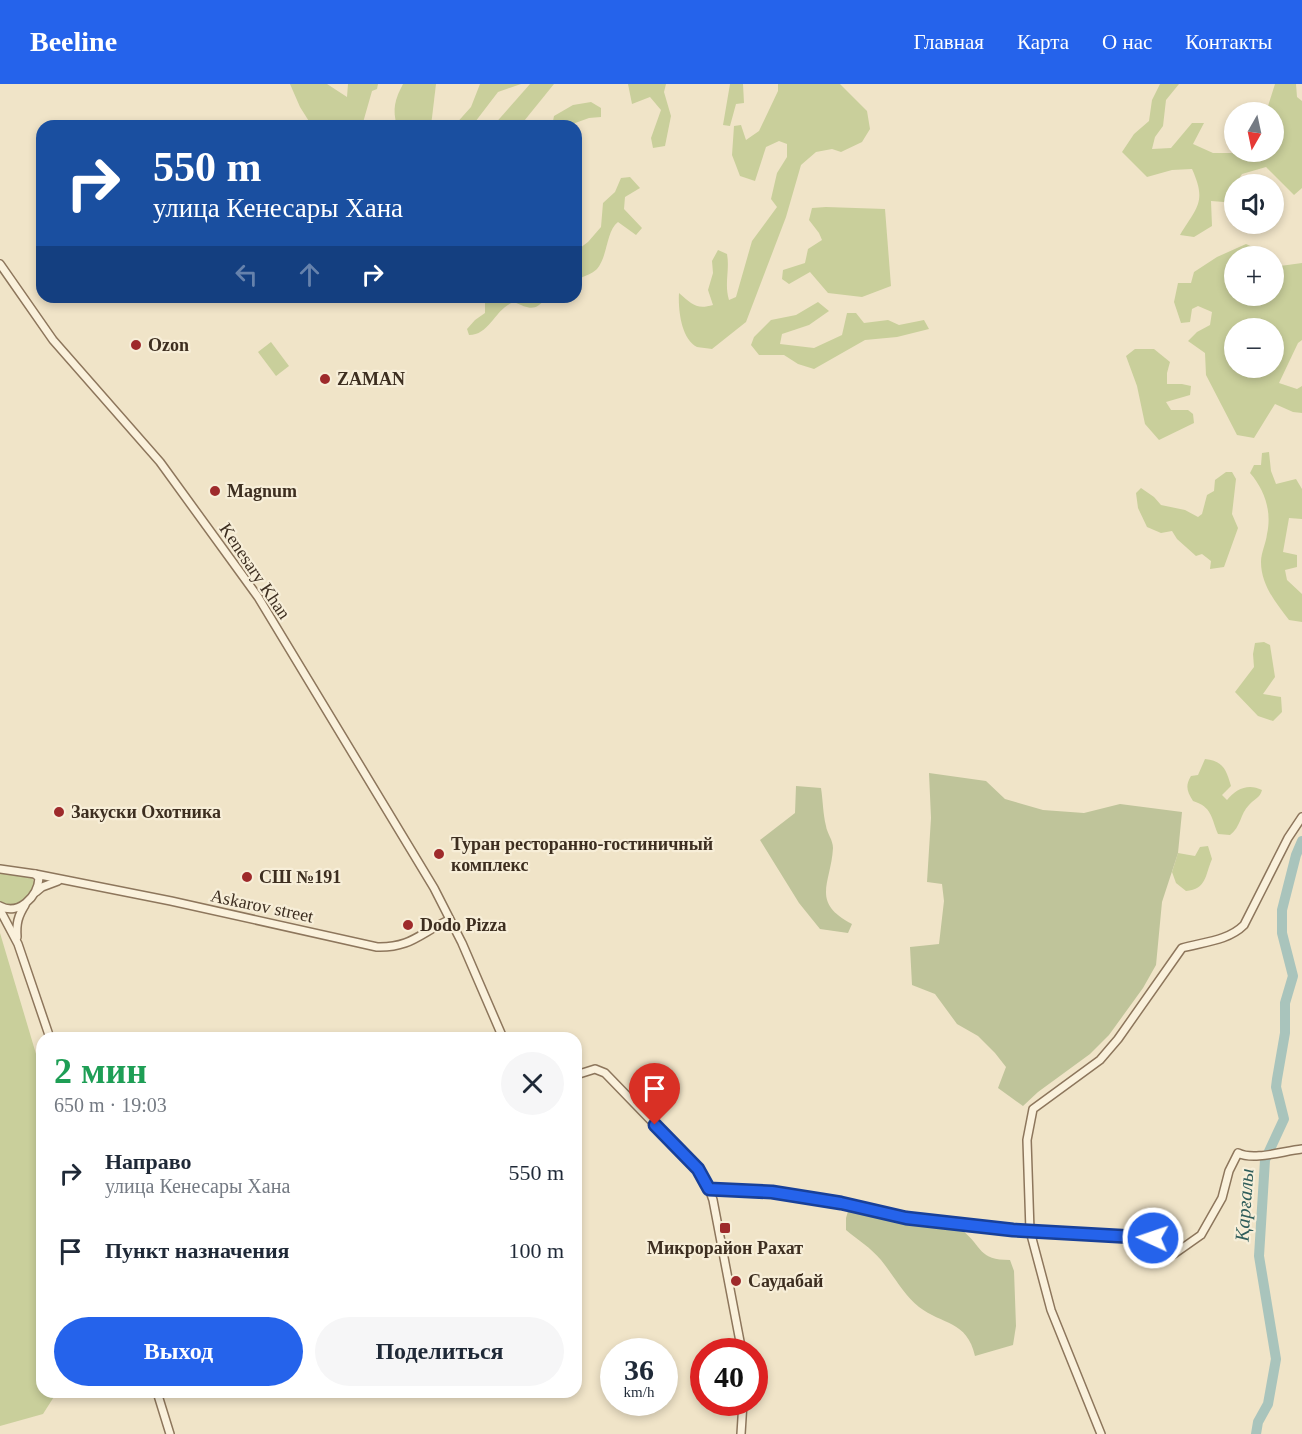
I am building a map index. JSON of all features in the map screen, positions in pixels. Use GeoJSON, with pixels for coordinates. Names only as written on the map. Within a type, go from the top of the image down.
{"type":"FeatureCollection","features":[{"type":"Feature","properties":{"kind":"street","name":"Kenesary Khan"},"geometry":{"type":"LineString","coordinates":[[0,264],[53,340],[160,462],[258,597],[434,888],[462,942],[500,1032]]}},
{"type":"Feature","properties":{"kind":"street"},"geometry":{"type":"LineString","coordinates":[[1101,1434],[1051,1310],[1030,1231],[1027,1140],[1033,1109],[1100,1060],[1118,1039],[1182,948],[1236,933],[1244,925],[1288,838],[1302,817]]}},
{"type":"Feature","properties":{"kind":"street","name":"Askarov street"},"geometry":{"type":"LineString","coordinates":[[0,869],[171,901],[377,947],[407,944],[449,920]]}},
{"type":"Feature","properties":{"kind":"street"},"geometry":{"type":"LineString","coordinates":[[0,908],[16,909],[25,905],[39,886],[39,878],[35,874]]}},
{"type":"Feature","properties":{"kind":"street"},"geometry":{"type":"LineString","coordinates":[[18,944],[16,926],[19,914],[33,894],[54,881],[63,880]]}},
{"type":"Feature","properties":{"kind":"street"},"geometry":{"type":"LineString","coordinates":[[0,908],[18,944],[48,1032]]}},
{"type":"Feature","properties":{"kind":"street"},"geometry":{"type":"LineString","coordinates":[[582,1073],[595,1069],[605,1073],[698,1169],[709,1189],[717,1220],[739,1338]]}},
{"type":"Feature","properties":{"kind":"street"},"geometry":{"type":"LineString","coordinates":[[709,1189],[772,1192],[841,1203],[906,1218],[1030,1231],[1153,1238],[1160,1240],[1166,1249],[1174,1254],[1201,1235],[1222,1198],[1229,1171],[1238,1153],[1246,1157],[1302,1149]]}},
{"type":"Feature","properties":{"kind":"street"},"geometry":{"type":"LineString","coordinates":[[160,1398],[170,1434]]}},
{"type":"Feature","properties":{"kind":"street"},"geometry":{"type":"LineString","coordinates":[[741,1434],[742,1416]]}},
{"type":"Feature","properties":{"kind":"green space"},"geometry":{"type":"Polygon","coordinates":[[[290,84],[327,84],[347,97],[348,84],[378,84],[377,89],[372,91],[364,120],[308,120],[290,84]]]}},
{"type":"Feature","properties":{"kind":"green space"},"geometry":{"type":"Polygon","coordinates":[[[403,84],[436,84],[432,120],[396,120],[395,104],[403,84]]]}},
{"type":"Feature","properties":{"kind":"green space"},"geometry":{"type":"Polygon","coordinates":[[[480,84],[521,84],[498,92],[477,120],[459,120],[471,107],[480,84]]]}},
{"type":"Feature","properties":{"kind":"green space"},"geometry":{"type":"Polygon","coordinates":[[[530,84],[554,84],[525,120],[498,120],[530,84]]]}},
{"type":"Feature","properties":{"kind":"green space"},"geometry":{"type":"Polygon","coordinates":[[[628,84],[666,84],[664,92],[671,116],[665,146],[653,148],[651,138],[661,110],[650,97],[632,104],[628,84]]]}},
{"type":"Feature","properties":{"kind":"green space"},"geometry":{"type":"Polygon","coordinates":[[[730,84],[743,84],[744,103],[736,104],[730,126],[723,125],[730,84]]]}},
{"type":"Feature","properties":{"kind":"green space"},"geometry":{"type":"Polygon","coordinates":[[[778,84],[840,84],[867,111],[870,129],[862,142],[841,152],[832,149],[816,152],[801,165],[786,217],[746,322],[712,349],[697,347],[684,331],[680,315],[679,293],[695,305],[702,307],[713,305],[708,290],[713,273],[712,261],[718,250],[727,254],[729,300],[736,297],[752,241],[777,207],[771,199],[777,173],[787,157],[787,144],[779,141],[766,147],[755,181],[740,176],[732,155],[734,126],[741,125],[746,140],[759,131],[778,91],[778,84]]]}},
{"type":"Feature","properties":{"kind":"green space"},"geometry":{"type":"Polygon","coordinates":[[[1160,84],[1179,84],[1166,100],[1163,126],[1155,137],[1152,149],[1171,148],[1192,123],[1204,123],[1193,144],[1213,153],[1224,153],[1224,162],[1284,162],[1284,102],[1269,102],[1275,84],[1296,84],[1297,97],[1302,101],[1302,188],[1294,195],[1284,185],[1284,174],[1273,174],[1266,167],[1242,174],[1224,174],[1224,202],[1211,201],[1212,226],[1194,237],[1180,235],[1198,204],[1199,189],[1192,169],[1172,170],[1147,177],[1122,152],[1134,134],[1149,121],[1152,100],[1160,84]]]}},
{"type":"Feature","properties":{"kind":"green space"},"geometry":{"type":"Polygon","coordinates":[[[591,102],[601,108],[601,117],[582,121],[553,120],[554,116],[573,105],[591,102]]]}},
{"type":"Feature","properties":{"kind":"green space"},"geometry":{"type":"Polygon","coordinates":[[[630,177],[640,188],[625,197],[624,209],[642,228],[636,235],[618,222],[611,231],[601,264],[590,274],[582,277],[582,246],[601,227],[603,203],[615,192],[621,178],[630,177]]]}},
{"type":"Feature","properties":{"kind":"green space"},"geometry":{"type":"Polygon","coordinates":[[[812,208],[885,209],[891,286],[862,297],[828,293],[810,272],[789,284],[782,279],[783,270],[805,263],[808,249],[822,240],[809,220],[812,208]]]}},
{"type":"Feature","properties":{"kind":"green space"},"geometry":{"type":"Polygon","coordinates":[[[1224,254],[1224,306],[1284,306],[1284,265],[1302,263],[1302,340],[1298,343],[1284,372],[1284,318],[1224,318],[1224,378],[1281,378],[1279,383],[1297,389],[1302,386],[1302,413],[1293,412],[1275,404],[1254,438],[1237,435],[1206,375],[1205,353],[1188,341],[1197,332],[1210,325],[1212,312],[1198,306],[1192,309],[1190,322],[1181,323],[1174,302],[1178,283],[1191,283],[1194,272],[1224,254]]]}},
{"type":"Feature","properties":{"kind":"green space"},"geometry":{"type":"Polygon","coordinates":[[[818,302],[829,311],[809,325],[782,334],[780,344],[814,348],[842,335],[847,313],[856,313],[864,323],[888,320],[899,325],[924,320],[929,329],[897,337],[865,340],[814,369],[798,364],[784,355],[759,355],[751,345],[754,337],[771,320],[796,315],[818,302]]]}},
{"type":"Feature","properties":{"kind":"green space"},"geometry":{"type":"Polygon","coordinates":[[[485,303],[512,303],[482,331],[469,335],[467,329],[485,313],[485,303]]]}},
{"type":"Feature","properties":{"kind":"green space"},"geometry":{"type":"Polygon","coordinates":[[[516,303],[541,303],[532,308],[516,303]]]}},
{"type":"Feature","properties":{"kind":"green space"},"geometry":{"type":"Polygon","coordinates":[[[271,342],[289,366],[276,376],[258,352],[271,342]]]}},
{"type":"Feature","properties":{"kind":"green space"},"geometry":{"type":"Polygon","coordinates":[[[1135,349],[1154,349],[1170,362],[1167,384],[1191,386],[1190,395],[1166,402],[1171,410],[1188,410],[1193,414],[1194,423],[1159,440],[1145,424],[1137,386],[1126,356],[1135,349]]]}},
{"type":"Feature","properties":{"kind":"green space"},"geometry":{"type":"Polygon","coordinates":[[[1269,452],[1271,471],[1276,484],[1296,479],[1302,489],[1302,519],[1289,518],[1283,552],[1297,555],[1297,567],[1285,570],[1287,580],[1302,594],[1302,622],[1289,620],[1279,607],[1270,593],[1262,570],[1261,559],[1269,518],[1263,494],[1250,473],[1254,465],[1261,465],[1262,453],[1269,452]]]}},
{"type":"Feature","properties":{"kind":"green space"},"geometry":{"type":"Polygon","coordinates":[[[1226,472],[1232,472],[1236,479],[1232,514],[1238,528],[1224,567],[1210,569],[1211,561],[1202,554],[1196,556],[1177,539],[1172,531],[1161,533],[1147,527],[1138,508],[1136,493],[1141,488],[1161,505],[1185,510],[1198,517],[1202,514],[1207,495],[1214,491],[1215,480],[1226,472]]]}},
{"type":"Feature","properties":{"kind":"green space"},"geometry":{"type":"Polygon","coordinates":[[[1264,642],[1270,645],[1275,677],[1263,694],[1281,697],[1282,712],[1273,721],[1258,716],[1235,692],[1254,667],[1255,643],[1264,642]]]}},
{"type":"Feature","properties":{"kind":"green space"},"geometry":{"type":"Polygon","coordinates":[[[1205,759],[1223,767],[1231,786],[1222,795],[1227,800],[1243,788],[1252,787],[1262,790],[1246,809],[1230,835],[1218,834],[1207,810],[1193,801],[1188,791],[1187,786],[1191,776],[1198,775],[1205,759]]]}},
{"type":"Feature","properties":{"kind":"green space"},"geometry":{"type":"Polygon","coordinates":[[[929,773],[986,781],[1005,799],[1043,810],[1084,813],[1120,804],[1182,812],[1178,853],[1162,902],[1156,965],[1143,988],[1109,1035],[1090,1054],[1038,1092],[1023,1106],[998,1088],[1006,1067],[995,1053],[978,1036],[957,1024],[935,994],[912,985],[910,947],[939,944],[944,901],[942,884],[927,882],[931,818],[929,773]]]}},
{"type":"Feature","properties":{"kind":"green space"},"geometry":{"type":"Polygon","coordinates":[[[796,786],[821,788],[825,821],[833,848],[827,882],[827,900],[839,916],[852,924],[848,933],[820,929],[799,903],[760,840],[795,813],[796,786]]]}},
{"type":"Feature","properties":{"kind":"green space"},"geometry":{"type":"Polygon","coordinates":[[[1208,846],[1212,859],[1204,880],[1198,887],[1186,891],[1176,883],[1172,872],[1178,853],[1195,856],[1200,847],[1208,846]]]}},
{"type":"Feature","properties":{"kind":"green space"},"geometry":{"type":"Polygon","coordinates":[[[0,871],[32,877],[35,885],[20,903],[11,906],[0,902],[0,871]]]}},
{"type":"Feature","properties":{"kind":"green space"},"geometry":{"type":"Polygon","coordinates":[[[0,933],[36,1054],[36,1398],[53,1398],[43,1414],[0,1426],[0,933]]]}},
{"type":"Feature","properties":{"kind":"green space"},"geometry":{"type":"Polygon","coordinates":[[[849,1208],[962,1230],[986,1255],[1010,1260],[1014,1271],[1016,1326],[1013,1345],[975,1356],[971,1344],[960,1329],[928,1313],[913,1302],[877,1256],[846,1230],[849,1208]]]}},
{"type":"Feature","properties":{"kind":"waterway","name":"Қарғалы"},"geometry":{"type":"LineString","coordinates":[[1256,1434],[1258,1422],[1268,1404],[1276,1359],[1259,1256],[1265,1160],[1284,1119],[1276,1087],[1285,1033],[1285,1003],[1293,976],[1282,933],[1282,910],[1296,855],[1302,841]]}},
{"type":"Feature","properties":{"kind":"place","name":"Ozon"},"geometry":{"type":"Point","coordinates":[136,345]}},
{"type":"Feature","properties":{"kind":"place","name":"ZAMAN"},"geometry":{"type":"Point","coordinates":[325,379]}},
{"type":"Feature","properties":{"kind":"place","name":"Magnum"},"geometry":{"type":"Point","coordinates":[215,491]}},
{"type":"Feature","properties":{"kind":"place","name":"Закуски Охотника"},"geometry":{"type":"Point","coordinates":[59,812]}},
{"type":"Feature","properties":{"kind":"place","name":"Туран ресторанно-гостиничный комплекс"},"geometry":{"type":"Point","coordinates":[439,854]}},
{"type":"Feature","properties":{"kind":"place","name":"СШ №191"},"geometry":{"type":"Point","coordinates":[247,877]}},
{"type":"Feature","properties":{"kind":"place","name":"Dodo Pizza"},"geometry":{"type":"Point","coordinates":[408,925]}},
{"type":"Feature","properties":{"kind":"place","name":"Микрорайон Рахат"},"geometry":{"type":"Point","coordinates":[725,1228]}},
{"type":"Feature","properties":{"kind":"place","name":"Саудабай"},"geometry":{"type":"Point","coordinates":[736,1281]}},
{"type":"Feature","properties":{"kind":"route"},"geometry":{"type":"LineString","coordinates":[[655,1125],[698,1169],[709,1189],[772,1192],[841,1203],[906,1218],[1013,1230],[1153,1238]]}}]}
